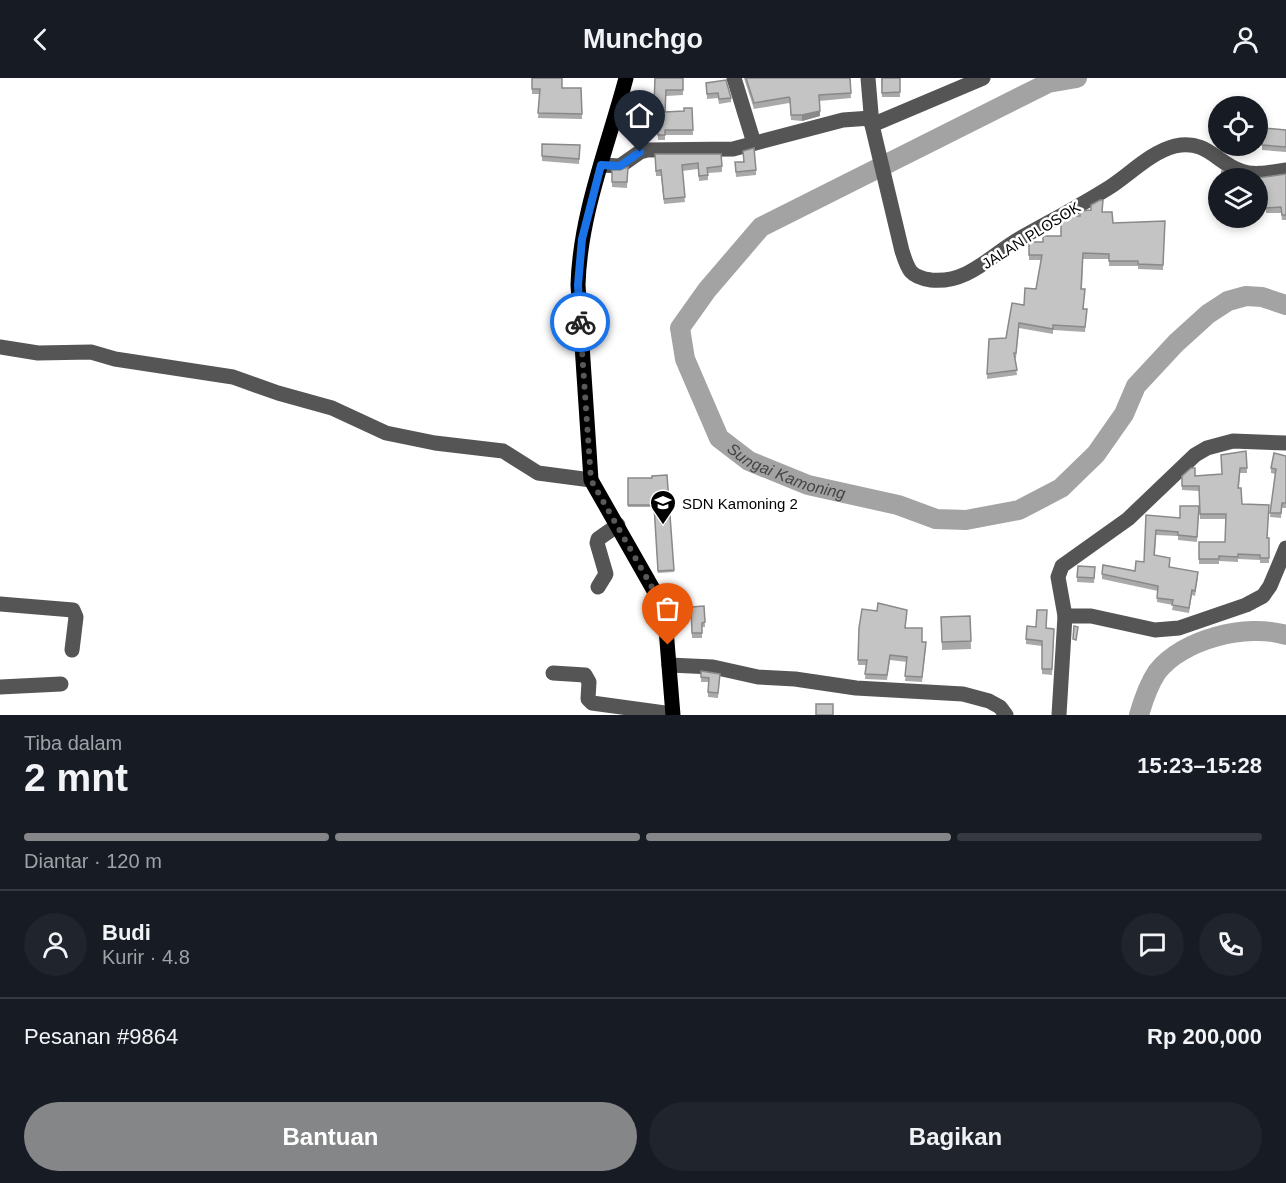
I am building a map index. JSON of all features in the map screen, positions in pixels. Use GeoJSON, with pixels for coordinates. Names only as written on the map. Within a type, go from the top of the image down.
{"type":"FeatureCollection","features":[{"type":"Feature","properties":{"kind":"main road"},"geometry":{"type":"LineString","coordinates":[[626,78],[582,239],[578,276],[591,480],[657,596],[664,616],[673,715]]}},
{"type":"Feature","properties":{"kind":"street"},"geometry":{"type":"LineString","coordinates":[[734,78],[754,143]]}},
{"type":"Feature","properties":{"kind":"street","name":"JALAN PLOSOK"},"geometry":{"type":"LineString","coordinates":[[868,78],[872,122],[891,204],[908,268],[914,275],[921,278],[943,281],[963,277],[1017,241],[1091,198],[1155,155],[1171,147],[1188,145],[1205,149],[1242,172],[1286,171]]}},
{"type":"Feature","properties":{"kind":"street"},"geometry":{"type":"LineString","coordinates":[[601,165],[620,166],[640,152],[647,150],[682,148],[726,150],[843,120],[872,122],[983,78]]}},
{"type":"Feature","properties":{"kind":"street"},"geometry":{"type":"LineString","coordinates":[[0,347],[38,353],[91,352],[115,359],[233,377],[278,393],[339,410],[386,433],[435,443],[503,451],[538,473],[591,480]]}},
{"type":"Feature","properties":{"kind":"street"},"geometry":{"type":"LineString","coordinates":[[1059,715],[1065,616],[1059,577],[1062,566],[1128,519],[1196,455],[1219,443],[1233,441],[1286,443]]}},
{"type":"Feature","properties":{"kind":"street"},"geometry":{"type":"LineString","coordinates":[[598,586],[606,574],[597,543],[598,539],[618,525]]}},
{"type":"Feature","properties":{"kind":"street"},"geometry":{"type":"LineString","coordinates":[[1065,616],[1099,618],[1155,630],[1179,628],[1246,605],[1263,596],[1270,586],[1286,548]]}},
{"type":"Feature","properties":{"kind":"street"},"geometry":{"type":"LineString","coordinates":[[0,604],[73,610],[76,617],[72,650]]}},
{"type":"Feature","properties":{"kind":"street"},"geometry":{"type":"LineString","coordinates":[[669,665],[713,667],[758,677],[795,679],[855,688],[963,694],[989,701],[1000,707],[1006,715]]}},
{"type":"Feature","properties":{"kind":"street"},"geometry":{"type":"LineString","coordinates":[[553,673],[585,675],[590,682],[588,699],[592,703],[632,712],[673,715]]}},
{"type":"Feature","properties":{"kind":"street"},"geometry":{"type":"LineString","coordinates":[[0,687],[60,684]]}},
{"type":"Feature","properties":{"kind":"building"},"geometry":{"type":"Polygon","coordinates":[[[532,78],[562,78],[562,88],[581,88],[582,114],[538,113],[540,89],[532,89],[532,78]]]}},
{"type":"Feature","properties":{"kind":"building"},"geometry":{"type":"Polygon","coordinates":[[[655,78],[683,78],[683,90],[666,90],[665,112],[692,108],[693,130],[665,130],[665,135],[658,135],[657,115],[642,116],[642,106],[654,105],[655,78]]]}},
{"type":"Feature","properties":{"kind":"building"},"geometry":{"type":"Polygon","coordinates":[[[746,78],[850,78],[851,93],[819,95],[820,111],[791,115],[789,97],[754,103],[746,78]]]}},
{"type":"Feature","properties":{"kind":"building"},"geometry":{"type":"Polygon","coordinates":[[[882,78],[900,78],[900,92],[882,93],[882,78]]]}},
{"type":"Feature","properties":{"kind":"building"},"geometry":{"type":"Polygon","coordinates":[[[726,80],[731,98],[719,99],[718,93],[707,94],[706,83],[726,80]]]}},
{"type":"Feature","properties":{"kind":"building"},"geometry":{"type":"Polygon","coordinates":[[[628,117],[640,117],[640,131],[628,131],[628,117]]]}},
{"type":"Feature","properties":{"kind":"building"},"geometry":{"type":"Polygon","coordinates":[[[1268,128],[1286,130],[1286,147],[1268,146],[1268,128]]]}},
{"type":"Feature","properties":{"kind":"building"},"geometry":{"type":"Polygon","coordinates":[[[542,144],[580,145],[579,159],[542,156],[542,144]]]}},
{"type":"Feature","properties":{"kind":"building"},"geometry":{"type":"Polygon","coordinates":[[[754,148],[756,170],[736,172],[735,162],[744,162],[743,151],[754,148]]]}},
{"type":"Feature","properties":{"kind":"building"},"geometry":{"type":"Polygon","coordinates":[[[655,154],[721,154],[722,166],[707,168],[708,175],[699,176],[698,163],[682,165],[685,197],[664,199],[661,170],[656,171],[655,154]]]}},
{"type":"Feature","properties":{"kind":"building"},"geometry":{"type":"Polygon","coordinates":[[[628,167],[627,182],[612,182],[612,170],[628,167]]]}},
{"type":"Feature","properties":{"kind":"building"},"geometry":{"type":"Polygon","coordinates":[[[1286,174],[1286,215],[1282,215],[1281,207],[1268,208],[1268,176],[1286,174]]]}},
{"type":"Feature","properties":{"kind":"building"},"geometry":{"type":"Polygon","coordinates":[[[1103,200],[1102,212],[1112,212],[1113,223],[1165,221],[1163,265],[1138,264],[1138,261],[1109,261],[1109,254],[1083,253],[1081,289],[1085,289],[1083,309],[1087,309],[1085,327],[1053,325],[1053,329],[1019,323],[1016,353],[1014,353],[1017,370],[987,374],[989,339],[1006,338],[1012,303],[1024,305],[1025,288],[1036,289],[1042,255],[1029,255],[1029,242],[1043,242],[1043,236],[1061,236],[1061,222],[1071,216],[1080,216],[1080,211],[1091,210],[1091,205],[1103,200]]]}},
{"type":"Feature","properties":{"kind":"building"},"geometry":{"type":"Polygon","coordinates":[[[1246,451],[1247,468],[1240,468],[1238,488],[1241,488],[1242,504],[1269,505],[1267,538],[1269,538],[1269,558],[1260,558],[1260,555],[1238,554],[1238,557],[1219,556],[1219,559],[1199,559],[1199,542],[1225,542],[1226,514],[1200,514],[1199,486],[1182,486],[1182,476],[1191,468],[1195,468],[1195,476],[1222,474],[1221,455],[1246,451]]]}},
{"type":"Feature","properties":{"kind":"building"},"geometry":{"type":"Polygon","coordinates":[[[1274,453],[1286,456],[1286,503],[1282,503],[1281,513],[1270,513],[1276,469],[1271,468],[1274,453]]]}},
{"type":"Feature","properties":{"kind":"building","name":"SDN Kamoning 2"},"geometry":{"type":"Polygon","coordinates":[[[667,475],[674,570],[658,571],[654,505],[628,505],[628,478],[652,478],[652,476],[667,475]]]}},
{"type":"Feature","properties":{"kind":"building"},"geometry":{"type":"Polygon","coordinates":[[[1180,506],[1199,506],[1197,537],[1156,530],[1154,555],[1170,558],[1169,567],[1198,572],[1189,608],[1172,605],[1173,600],[1157,598],[1158,586],[1102,574],[1103,565],[1135,571],[1136,561],[1144,562],[1146,515],[1180,518],[1180,506]]]}},
{"type":"Feature","properties":{"kind":"building"},"geometry":{"type":"Polygon","coordinates":[[[1078,566],[1095,567],[1094,578],[1077,577],[1078,566]]]}},
{"type":"Feature","properties":{"kind":"building"},"geometry":{"type":"Polygon","coordinates":[[[878,603],[907,610],[905,628],[922,628],[922,642],[926,642],[922,677],[905,676],[907,657],[890,655],[887,675],[865,674],[867,660],[858,660],[862,609],[877,611],[878,603]]]}},
{"type":"Feature","properties":{"kind":"building"},"geometry":{"type":"Polygon","coordinates":[[[704,606],[705,622],[702,623],[702,633],[692,633],[691,607],[704,606]]]}},
{"type":"Feature","properties":{"kind":"building"},"geometry":{"type":"Polygon","coordinates":[[[1037,610],[1047,610],[1046,628],[1054,629],[1052,669],[1042,669],[1042,641],[1026,639],[1027,626],[1036,627],[1037,610]]]}},
{"type":"Feature","properties":{"kind":"building"},"geometry":{"type":"Polygon","coordinates":[[[970,616],[971,641],[942,642],[941,617],[970,616]]]}},
{"type":"Feature","properties":{"kind":"building"},"geometry":{"type":"Polygon","coordinates":[[[1074,626],[1078,627],[1076,640],[1073,639],[1074,626]]]}},
{"type":"Feature","properties":{"kind":"building"},"geometry":{"type":"Polygon","coordinates":[[[701,671],[720,674],[718,693],[708,692],[709,678],[701,677],[701,671]]]}},
{"type":"Feature","properties":{"kind":"building"},"geometry":{"type":"Polygon","coordinates":[[[816,704],[833,704],[833,715],[816,715],[816,704]]]}},
{"type":"Feature","properties":{"kind":"waterway","name":"Sungai Kamoning"},"geometry":{"type":"LineString","coordinates":[[1077,78],[1048,83],[761,227],[707,290],[680,328],[685,359],[719,438],[749,461],[808,485],[898,505],[936,519],[966,520],[1019,510],[1061,488],[1096,454],[1124,414],[1136,386],[1176,343],[1208,314],[1228,301],[1246,296],[1262,297],[1286,305]]}},
{"type":"Feature","properties":{"kind":"waterway","name":"Sungai Kamoning"},"geometry":{"type":"LineString","coordinates":[[1139,715],[1146,693],[1157,672],[1168,660],[1182,651],[1216,637],[1235,633],[1253,631],[1286,635]]}},
{"type":"Feature","properties":{"kind":"way so far"},"geometry":{"type":"LineString","coordinates":[[580,322],[591,480],[657,596],[664,616],[668,645]]}},
{"type":"Feature","properties":{"kind":"place","name":"SDN Kamoning 2"},"geometry":{"type":"Point","coordinates":[663,526]}},
{"type":"Feature","properties":{"kind":"route"},"geometry":{"type":"LineString","coordinates":[[580,322],[578,267],[582,239],[601,165],[620,166],[640,152]]}}]}
